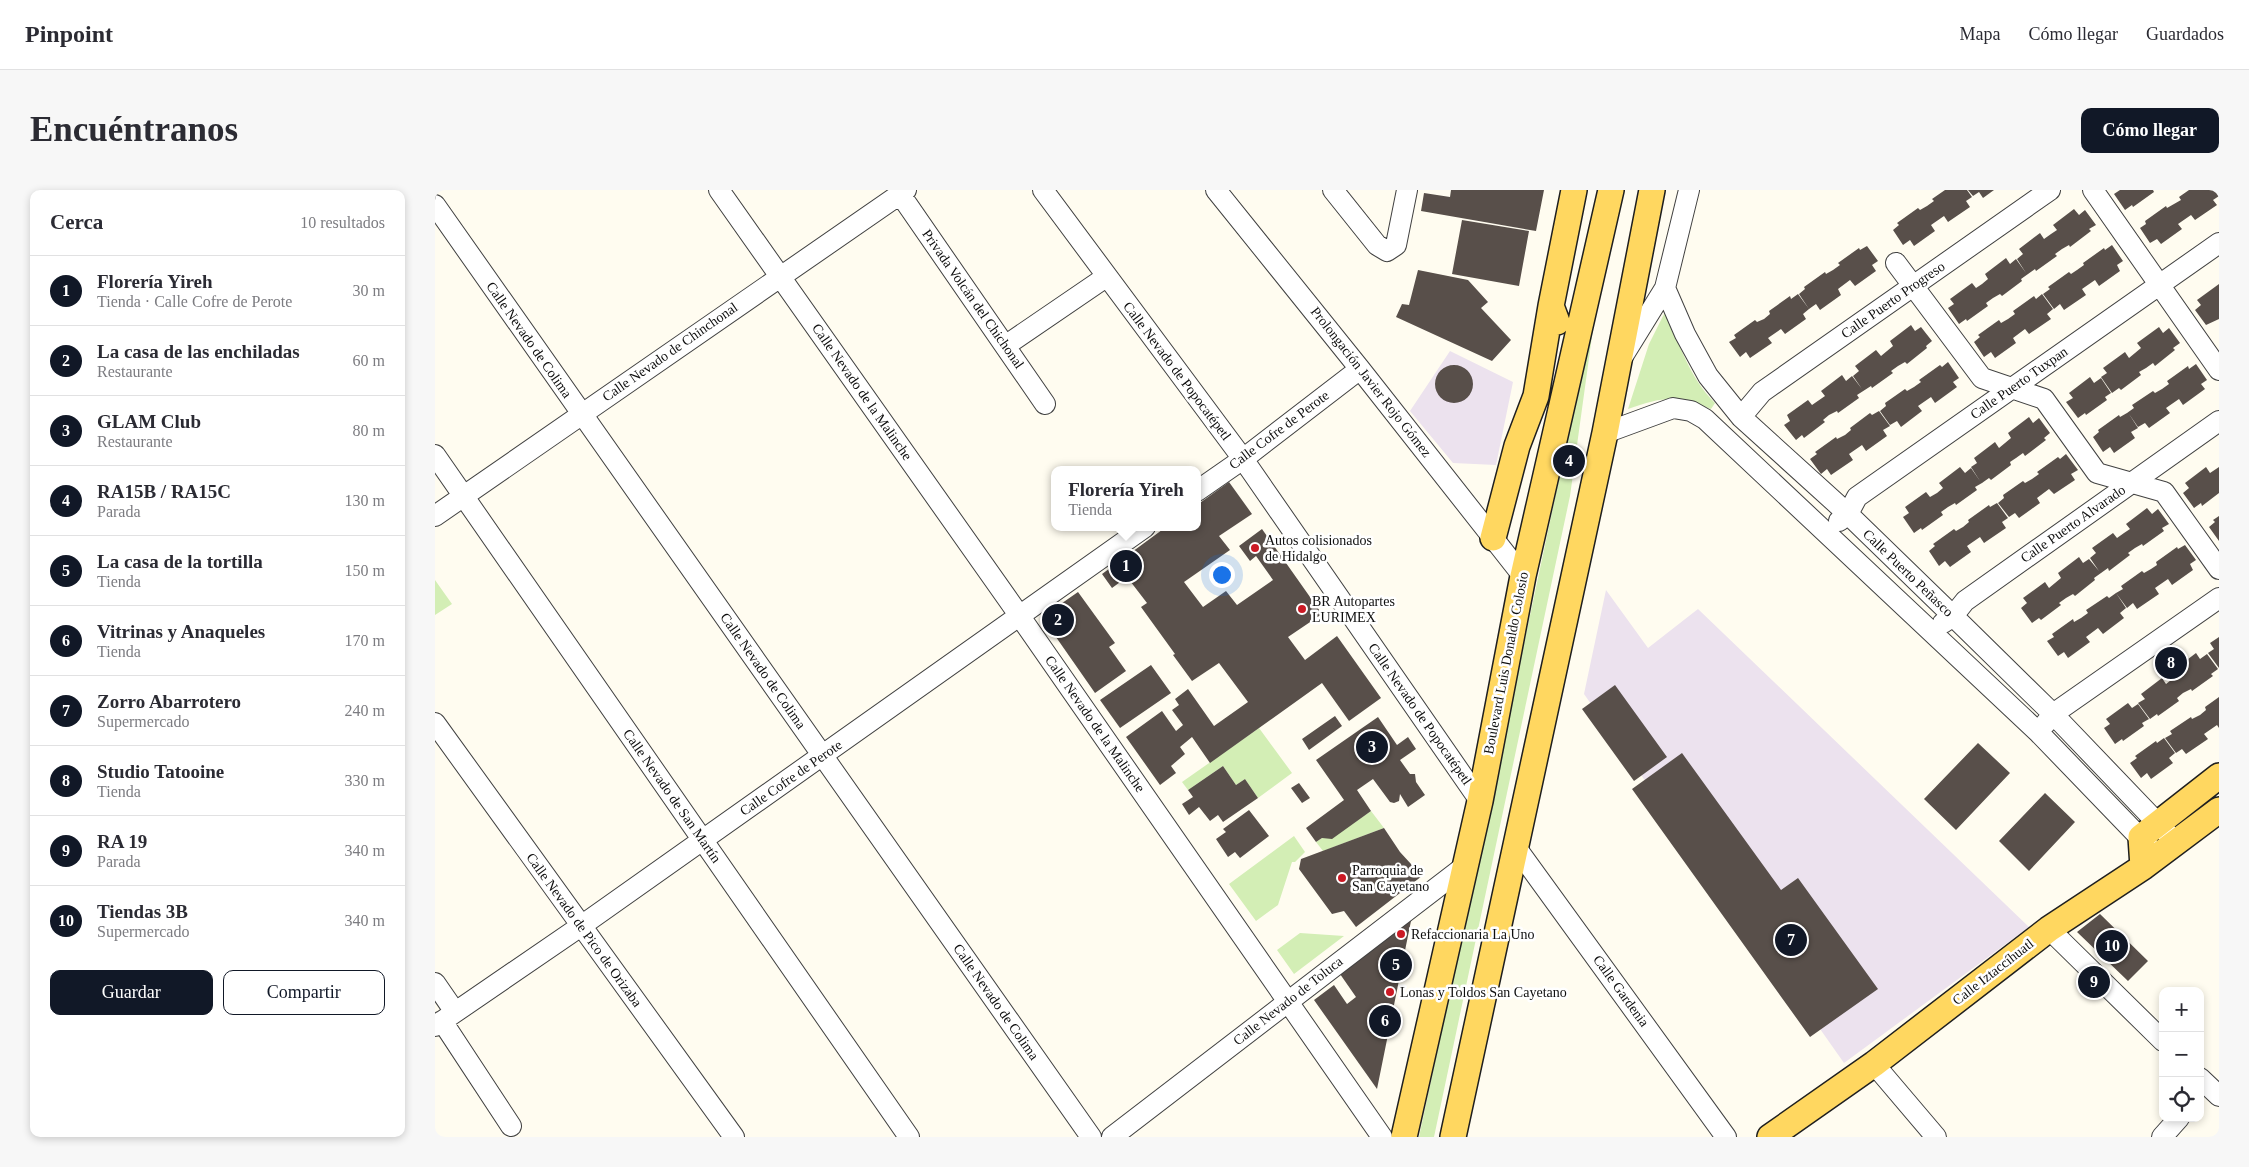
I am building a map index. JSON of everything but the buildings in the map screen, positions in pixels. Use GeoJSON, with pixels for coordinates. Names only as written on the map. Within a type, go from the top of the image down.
{"type":"FeatureCollection","features":[{"type":"Feature","properties":{"kind":"main road"},"geometry":{"type":"LineString","coordinates":[[1493,538],[1517,446],[1537,396],[1551,306],[1574,190]]}},
{"type":"Feature","properties":{"kind":"main road","name":"Boulevard Luis Donaldo Colosio"},"geometry":{"type":"LineString","coordinates":[[1404,1137],[1480,801],[1523,576],[1611,190]]}},
{"type":"Feature","properties":{"kind":"main road"},"geometry":{"type":"LineString","coordinates":[[1453,1137],[1605,433],[1653,190]]}},
{"type":"Feature","properties":{"kind":"main road"},"geometry":{"type":"LineString","coordinates":[[1551,306],[1573,361]]}},
{"type":"Feature","properties":{"kind":"main road"},"geometry":{"type":"LineString","coordinates":[[2159,855],[2149,831],[2219,776]]}},
{"type":"Feature","properties":{"kind":"main road","name":"Calle Iztaccíhuatl"},"geometry":{"type":"LineString","coordinates":[[1770,1137],[1874,1064],[2049,930],[2159,855],[2219,810]]}},
{"type":"Feature","properties":{"kind":"street","name":"Calle Nevado de la Malinche"},"geometry":{"type":"LineString","coordinates":[[719,190],[1289,1000],[1382,1137]]}},
{"type":"Feature","properties":{"kind":"street","name":"Calle Nevado de Popocatépetl"},"geometry":{"type":"LineString","coordinates":[[1043,190],[1243,459],[1480,801]]}},
{"type":"Feature","properties":{"kind":"street","name":"Prolongación Javier Rojo Gómez"},"geometry":{"type":"LineString","coordinates":[[1216,190],[1361,368],[1523,576]]}},
{"type":"Feature","properties":{"kind":"street"},"geometry":{"type":"LineString","coordinates":[[1333,190],[1377,245],[1387,251],[1396,245],[1407,190]]}},
{"type":"Feature","properties":{"kind":"street"},"geometry":{"type":"LineString","coordinates":[[1619,362],[1665,288],[1689,190]]}},
{"type":"Feature","properties":{"kind":"street","name":"Calle Puerto Progreso"},"geometry":{"type":"LineString","coordinates":[[1741,417],[1762,392],[2050,190]]}},
{"type":"Feature","properties":{"kind":"street"},"geometry":{"type":"LineString","coordinates":[[2093,190],[2219,370]]}},
{"type":"Feature","properties":{"kind":"street","name":"Calle Nevado de Chinchonal"},"geometry":{"type":"LineString","coordinates":[[435,516],[903,192]]}},
{"type":"Feature","properties":{"kind":"street","name":"Privada Volcán del Chichonal"},"geometry":{"type":"LineString","coordinates":[[903,192],[1045,404]]}},
{"type":"Feature","properties":{"kind":"street","name":"Calle Nevado de Colima"},"geometry":{"type":"LineString","coordinates":[[435,205],[1091,1137]]}},
{"type":"Feature","properties":{"kind":"street","name":"Calle Puerto Tuxpan"},"geometry":{"type":"LineString","coordinates":[[1826,530],[1848,514],[1857,497],[2219,243]]}},
{"type":"Feature","properties":{"kind":"street"},"geometry":{"type":"LineString","coordinates":[[1897,263],[1982,378],[2044,399],[2097,473],[2164,492],[2219,569]]}},
{"type":"Feature","properties":{"kind":"street"},"geometry":{"type":"LineString","coordinates":[[1005,346],[1106,277]]}},
{"type":"Feature","properties":{"kind":"street","name":"Calle Puerto Peñasco"},"geometry":{"type":"LineString","coordinates":[[1665,288],[1685,334],[1707,376],[1741,417],[1848,514],[2053,714],[2149,831],[2159,855]]}},
{"type":"Feature","properties":{"kind":"street","name":"Calle Cofre de Perote"},"geometry":{"type":"LineString","coordinates":[[1201,488],[1243,459],[1361,368]]}},
{"type":"Feature","properties":{"kind":"street","name":"Calle Puerto Peñasco"},"geometry":{"type":"LineString","coordinates":[[1605,433],[1673,408],[1691,411],[1705,419],[1826,530],[2039,733],[2149,831]]}},
{"type":"Feature","properties":{"kind":"street","name":"Calle Puerto Alvarado"},"geometry":{"type":"LineString","coordinates":[[1932,631],[1953,616],[1965,601],[2219,421]]}},
{"type":"Feature","properties":{"kind":"street","name":"Calle Nevado de San Martín"},"geometry":{"type":"LineString","coordinates":[[435,454],[909,1137]]}},
{"type":"Feature","properties":{"kind":"street","name":"Calle Cofre de Perote"},"geometry":{"type":"LineString","coordinates":[[444,1019],[581,926],[1139,531]]}},
{"type":"Feature","properties":{"kind":"street"},"geometry":{"type":"LineString","coordinates":[[2039,733],[2053,714],[2219,598]]}},
{"type":"Feature","properties":{"kind":"street","name":"Calle Nevado de Pico de Orizaba"},"geometry":{"type":"LineString","coordinates":[[435,723],[734,1137]]}},
{"type":"Feature","properties":{"kind":"street","name":"Calle Gardenia"},"geometry":{"type":"LineString","coordinates":[[1515,846],[1726,1137]]}},
{"type":"Feature","properties":{"kind":"street","name":"Calle Nevado de Toluca"},"geometry":{"type":"LineString","coordinates":[[1112,1137],[1465,866]]}},
{"type":"Feature","properties":{"kind":"street"},"geometry":{"type":"LineString","coordinates":[[2049,930],[2159,1038]]}},
{"type":"Feature","properties":{"kind":"street"},"geometry":{"type":"LineString","coordinates":[[435,983],[444,1019],[511,1126]]}},
{"type":"Feature","properties":{"kind":"street"},"geometry":{"type":"LineString","coordinates":[[1874,1064],[1936,1137]]}},
{"type":"Feature","properties":{"kind":"street"},"geometry":{"type":"LineString","coordinates":[[2163,1137],[2176,1122]]}},
{"type":"Feature","properties":{"kind":"shaded area"},"geometry":{"type":"Polygon","coordinates":[[[1450,351],[1513,382],[1496,465],[1453,463],[1410,411],[1450,351]]]}},
{"type":"Feature","properties":{"kind":"shaded area"},"geometry":{"type":"Polygon","coordinates":[[[1606,590],[1648,648],[1698,609],[2029,927],[1844,1063],[1584,694],[1606,590]]]}},
{"type":"Feature","properties":{"kind":"green space"},"geometry":{"type":"Polygon","coordinates":[[[1666,310],[1691,371],[1715,403],[1711,409],[1669,399],[1628,409],[1649,344],[1666,310]]]}},
{"type":"Feature","properties":{"kind":"green space"},"geometry":{"type":"Polygon","coordinates":[[[1591,329],[1593,329],[1570,496],[1434,1137],[1419,1137],[1591,329]]]}},
{"type":"Feature","properties":{"kind":"green space"},"geometry":{"type":"Polygon","coordinates":[[[435,580],[452,604],[435,615],[435,580]]]}},
{"type":"Feature","properties":{"kind":"green space"},"geometry":{"type":"Polygon","coordinates":[[[1259,728],[1292,773],[1258,798],[1245,779],[1236,785],[1223,766],[1188,790],[1182,782],[1259,728]]]}},
{"type":"Feature","properties":{"kind":"green space"},"geometry":{"type":"Polygon","coordinates":[[[1371,811],[1384,828],[1323,851],[1316,842],[1322,838],[1332,838],[1371,811]]]}},
{"type":"Feature","properties":{"kind":"green space"},"geometry":{"type":"Polygon","coordinates":[[[1294,836],[1305,852],[1295,862],[1292,862],[1278,905],[1256,921],[1229,884],[1294,836]]]}},
{"type":"Feature","properties":{"kind":"green space"},"geometry":{"type":"Polygon","coordinates":[[[1300,933],[1344,936],[1294,974],[1277,950],[1300,933]]]}},
{"type":"Feature","properties":{"kind":"place","name":"RA15B / RA15C"},"geometry":{"type":"Point","coordinates":[1569,461]}},
{"type":"Feature","properties":{"kind":"place","name":"Autos colisionados de Hidalgo"},"geometry":{"type":"Point","coordinates":[1255,548]}},
{"type":"Feature","properties":{"kind":"place","name":"Florería Yireh"},"geometry":{"type":"Point","coordinates":[1126,566]}},
{"type":"Feature","properties":{"kind":"place","name":"BR Autopartes LURIMEX"},"geometry":{"type":"Point","coordinates":[1302,609]}},
{"type":"Feature","properties":{"kind":"place","name":"La casa de las enchiladas"},"geometry":{"type":"Point","coordinates":[1058,620]}},
{"type":"Feature","properties":{"kind":"place","name":"Studio Tatooine"},"geometry":{"type":"Point","coordinates":[2171,663]}},
{"type":"Feature","properties":{"kind":"place","name":"GLAM Club"},"geometry":{"type":"Point","coordinates":[1372,747]}},
{"type":"Feature","properties":{"kind":"place","name":"Parroquia de San Cayetano"},"geometry":{"type":"Point","coordinates":[1342,878]}},
{"type":"Feature","properties":{"kind":"place","name":"Refaccionaria La Uno"},"geometry":{"type":"Point","coordinates":[1401,934]}},
{"type":"Feature","properties":{"kind":"place","name":"Zorro Abarrotero"},"geometry":{"type":"Point","coordinates":[1791,940]}},
{"type":"Feature","properties":{"kind":"place","name":"Tiendas 3B"},"geometry":{"type":"Point","coordinates":[2112,946]}},
{"type":"Feature","properties":{"kind":"place","name":"La casa de la tortilla"},"geometry":{"type":"Point","coordinates":[1396,965]}},
{"type":"Feature","properties":{"kind":"place","name":"RA 19"},"geometry":{"type":"Point","coordinates":[2094,982]}},
{"type":"Feature","properties":{"kind":"place","name":"Lonas y Toldos San Cayetano"},"geometry":{"type":"Point","coordinates":[1390,992]}},
{"type":"Feature","properties":{"kind":"place","name":"Vitrinas y Anaqueles"},"geometry":{"type":"Point","coordinates":[1385,1021]}}]}
